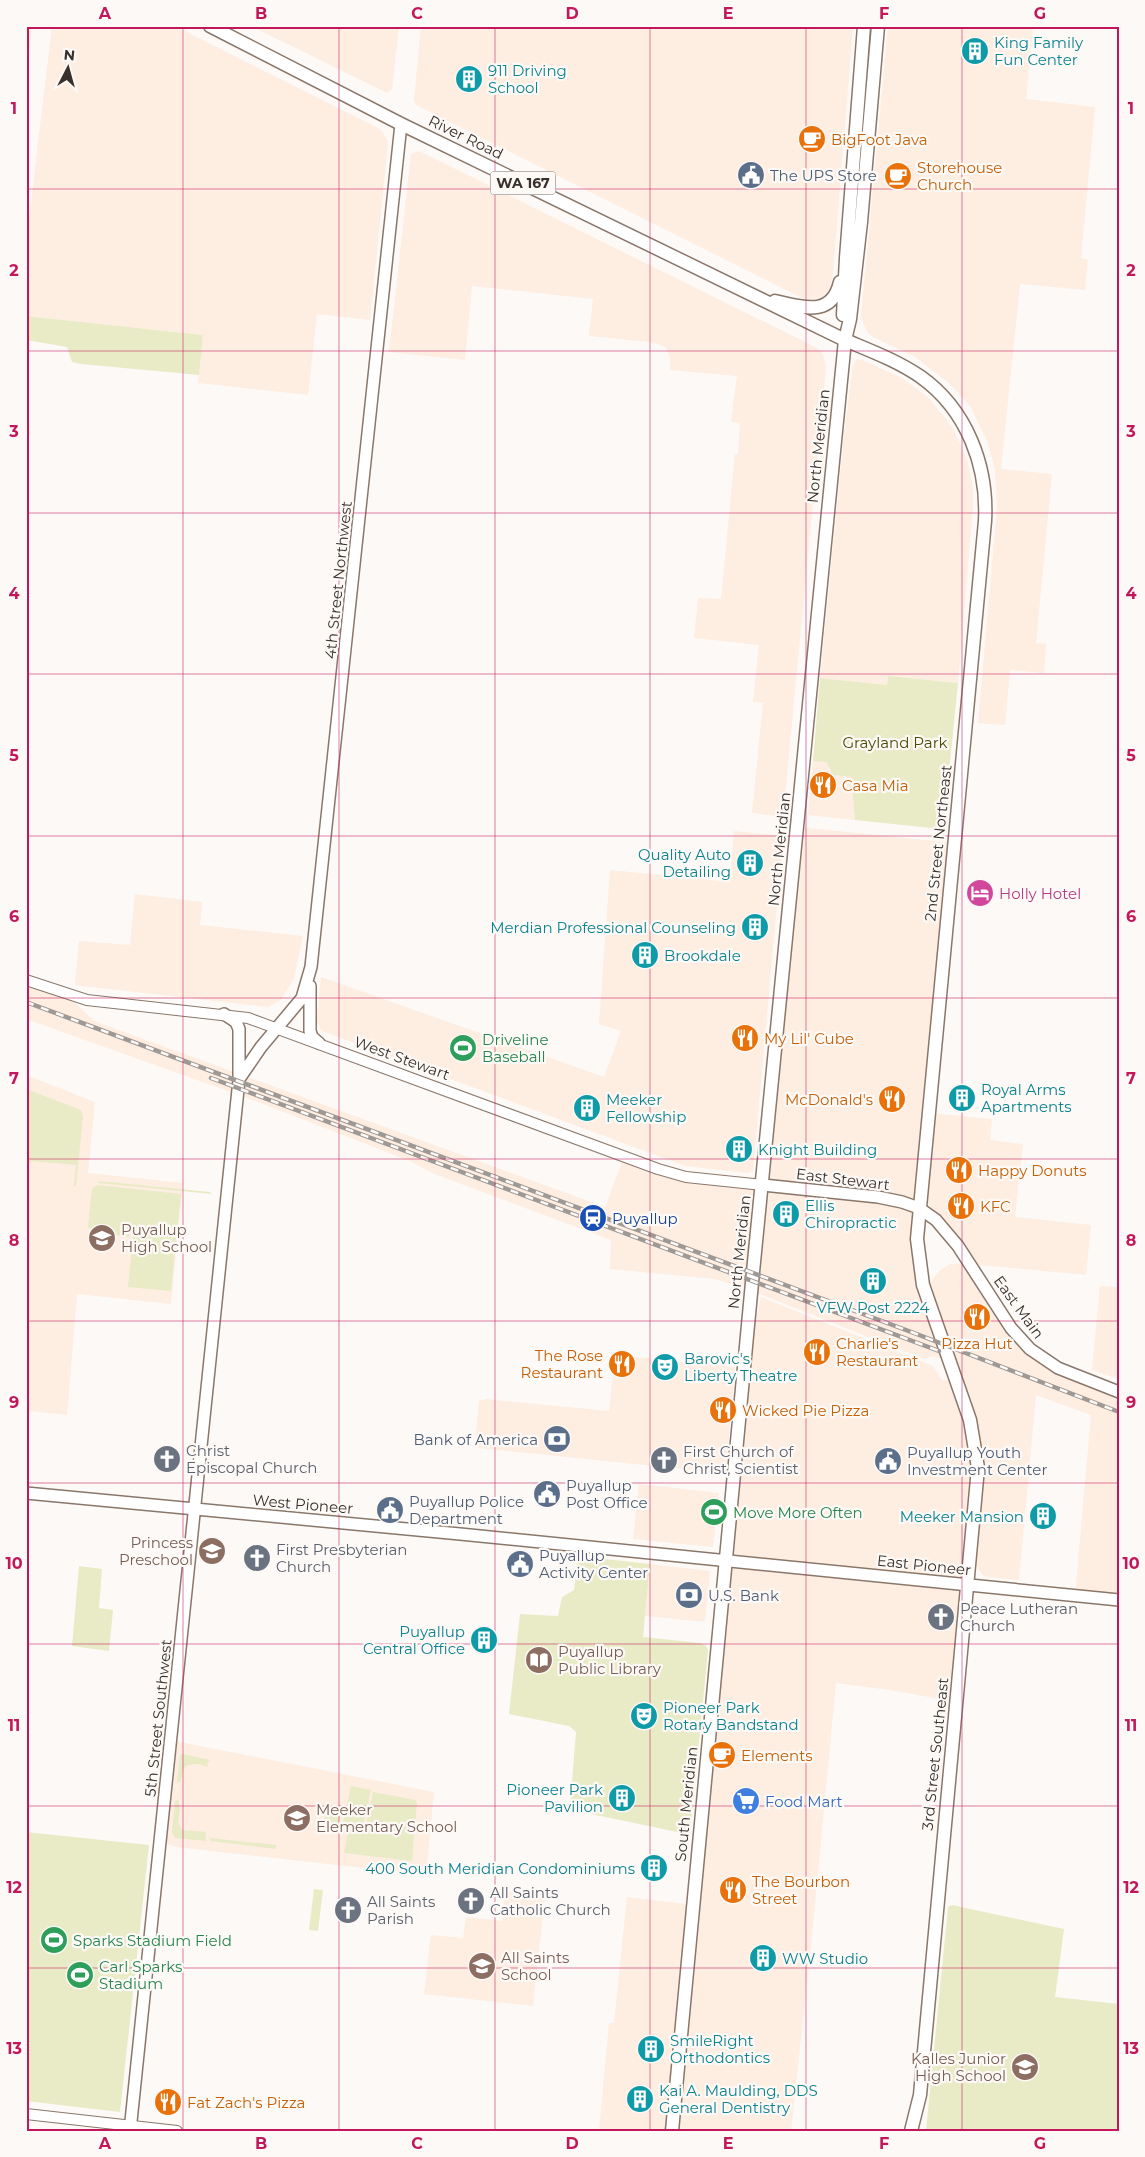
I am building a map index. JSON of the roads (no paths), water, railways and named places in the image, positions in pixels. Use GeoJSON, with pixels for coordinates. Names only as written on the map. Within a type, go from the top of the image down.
{"type":"FeatureCollection","features":[{"type":"Feature","properties":{"kind":"main road","name":"River Road"},"geometry":{"type":"LineString","coordinates":[[210,26],[401,124],[845,340]]}},
{"type":"Feature","properties":{"kind":"main road","name":"North Meridian"},"geometry":{"type":"LineString","coordinates":[[845,340],[843,312],[846,258],[864,26]]}},
{"type":"Feature","properties":{"kind":"main road","name":"North Meridian"},"geometry":{"type":"LineString","coordinates":[[746,1361],[845,340],[850,319],[859,237],[878,26]]}},
{"type":"Feature","properties":{"kind":"main road","name":"4th Street Northwest"},"geometry":{"type":"LineString","coordinates":[[238,1080],[261,1046],[302,998],[311,967],[401,124]]}},
{"type":"Feature","properties":{"kind":"main road","name":"WA 167"},"geometry":{"type":"LineString","coordinates":[[750,294],[796,306],[812,307],[827,305],[835,297],[846,258]]}},
{"type":"Feature","properties":{"kind":"main road","name":"2nd Street Northeast"},"geometry":{"type":"LineString","coordinates":[[845,340],[893,361],[921,377],[934,388],[954,410],[978,454],[985,494],[985,521],[966,734],[919,1208],[918,1251],[923,1285],[957,1381]]}},
{"type":"Feature","properties":{"kind":"main road"},"geometry":{"type":"LineString","coordinates":[[841,382],[845,363],[852,355],[862,354],[893,361]]}},
{"type":"Feature","properties":{"kind":"main road"},"geometry":{"type":"LineString","coordinates":[[311,967],[309,1024],[312,1037],[319,1043]]}},
{"type":"Feature","properties":{"kind":"main road","name":"5th Street Southwest"},"geometry":{"type":"LineString","coordinates":[[130,2128],[238,1080],[239,1029],[236,1022],[224,1014]]}},
{"type":"Feature","properties":{"kind":"main road","name":"East Stewart"},"geometry":{"type":"LineString","coordinates":[[763,1185],[878,1197],[919,1208]]}},
{"type":"Feature","properties":{"kind":"main road","name":"East Main"},"geometry":{"type":"LineString","coordinates":[[919,1208],[936,1220],[955,1241],[1011,1328],[1030,1349],[1058,1368],[1119,1392]]}},
{"type":"Feature","properties":{"kind":"main road","name":"South Meridian"},"geometry":{"type":"LineString","coordinates":[[672,2131],[746,1361]]}},
{"type":"Feature","properties":{"kind":"main road","name":"3rd Street Southeast"},"geometry":{"type":"LineString","coordinates":[[911,2131],[920,2095],[978,1468],[970,1420],[957,1381]]}},
{"type":"Feature","properties":{"kind":"main road","name":"West Pioneer"},"geometry":{"type":"LineString","coordinates":[[26,1493],[726,1561]]}},
{"type":"Feature","properties":{"kind":"main road","name":"East Pioneer"},"geometry":{"type":"LineString","coordinates":[[726,1561],[1119,1600]]}},
{"type":"Feature","properties":{"kind":"street","name":"West Stewart"},"geometry":{"type":"LineString","coordinates":[[26,980],[87,1000],[248,1018],[658,1169],[686,1177],[763,1185]]}},
{"type":"Feature","properties":{"kind":"street"},"geometry":{"type":"LineString","coordinates":[[26,2114],[130,2128],[177,2131]]}},
{"type":"Feature","properties":{"kind":"railway"},"geometry":{"type":"LineString","coordinates":[[26,1002],[914,1333],[1119,1412]]}},
{"type":"Feature","properties":{"kind":"railway"},"geometry":{"type":"LineString","coordinates":[[211,1078],[939,1351]]}},
{"type":"Feature","properties":{"kind":"place","name":"King Family Fun Center"},"geometry":{"type":"Point","coordinates":[975,51]}},
{"type":"Feature","properties":{"kind":"place","name":"911 Driving School"},"geometry":{"type":"Point","coordinates":[469,79]}},
{"type":"Feature","properties":{"kind":"place","name":"BigFoot Java"},"geometry":{"type":"Point","coordinates":[812,139]}},
{"type":"Feature","properties":{"kind":"place","name":"The UPS Store"},"geometry":{"type":"Point","coordinates":[751,175]}},
{"type":"Feature","properties":{"kind":"place","name":"Storehouse Church"},"geometry":{"type":"Point","coordinates":[898,176]}},
{"type":"Feature","properties":{"kind":"place","name":"Casa Mia"},"geometry":{"type":"Point","coordinates":[823,785]}},
{"type":"Feature","properties":{"kind":"place","name":"Quality Auto Detailing"},"geometry":{"type":"Point","coordinates":[750,863]}},
{"type":"Feature","properties":{"kind":"place","name":"Holly Hotel"},"geometry":{"type":"Point","coordinates":[980,893]}},
{"type":"Feature","properties":{"kind":"place","name":"Merdian Professional Counseling"},"geometry":{"type":"Point","coordinates":[755,927]}},
{"type":"Feature","properties":{"kind":"place","name":"Brookdale"},"geometry":{"type":"Point","coordinates":[645,955]}},
{"type":"Feature","properties":{"kind":"place","name":"My Lil' Cube"},"geometry":{"type":"Point","coordinates":[745,1038]}},
{"type":"Feature","properties":{"kind":"place","name":"Driveline Baseball"},"geometry":{"type":"Point","coordinates":[463,1048]}},
{"type":"Feature","properties":{"kind":"place","name":"Royal Arms Apartments"},"geometry":{"type":"Point","coordinates":[962,1098]}},
{"type":"Feature","properties":{"kind":"place","name":"McDonald's"},"geometry":{"type":"Point","coordinates":[892,1099]}},
{"type":"Feature","properties":{"kind":"place","name":"Meeker Fellowship"},"geometry":{"type":"Point","coordinates":[587,1108]}},
{"type":"Feature","properties":{"kind":"place","name":"Knight Building"},"geometry":{"type":"Point","coordinates":[739,1149]}},
{"type":"Feature","properties":{"kind":"place","name":"Happy Donuts"},"geometry":{"type":"Point","coordinates":[959,1170]}},
{"type":"Feature","properties":{"kind":"place","name":"KFC"},"geometry":{"type":"Point","coordinates":[961,1206]}},
{"type":"Feature","properties":{"kind":"place","name":"Ellis Chiropractic"},"geometry":{"type":"Point","coordinates":[786,1214]}},
{"type":"Feature","properties":{"kind":"place","name":"Puyallup"},"geometry":{"type":"Point","coordinates":[593,1218]}},
{"type":"Feature","properties":{"kind":"place","name":"Puyallup High School"},"geometry":{"type":"Point","coordinates":[102,1238]}},
{"type":"Feature","properties":{"kind":"place","name":"VFW Post 2224"},"geometry":{"type":"Point","coordinates":[873,1281]}},
{"type":"Feature","properties":{"kind":"place","name":"Pizza Hut"},"geometry":{"type":"Point","coordinates":[977,1317]}},
{"type":"Feature","properties":{"kind":"place","name":"Charlie's Restaurant"},"geometry":{"type":"Point","coordinates":[817,1352]}},
{"type":"Feature","properties":{"kind":"place","name":"The Rose Restaurant"},"geometry":{"type":"Point","coordinates":[622,1364]}},
{"type":"Feature","properties":{"kind":"place","name":"Barovic's Liberty Theatre"},"geometry":{"type":"Point","coordinates":[665,1367]}},
{"type":"Feature","properties":{"kind":"place","name":"Wicked Pie Pizza"},"geometry":{"type":"Point","coordinates":[723,1410]}},
{"type":"Feature","properties":{"kind":"place","name":"Bank of America"},"geometry":{"type":"Point","coordinates":[557,1439]}},
{"type":"Feature","properties":{"kind":"place","name":"Christ Episcopal Church"},"geometry":{"type":"Point","coordinates":[167,1459]}},
{"type":"Feature","properties":{"kind":"place","name":"First Church of Christ, Scientist"},"geometry":{"type":"Point","coordinates":[664,1460]}},
{"type":"Feature","properties":{"kind":"place","name":"Puyallup Youth Investment Center"},"geometry":{"type":"Point","coordinates":[888,1461]}},
{"type":"Feature","properties":{"kind":"place","name":"Puyallup Post Office"},"geometry":{"type":"Point","coordinates":[547,1494]}},
{"type":"Feature","properties":{"kind":"place","name":"Puyallup Police Department"},"geometry":{"type":"Point","coordinates":[390,1510]}},
{"type":"Feature","properties":{"kind":"place","name":"Move More Often"},"geometry":{"type":"Point","coordinates":[714,1512]}},
{"type":"Feature","properties":{"kind":"place","name":"Meeker Mansion"},"geometry":{"type":"Point","coordinates":[1043,1516]}},
{"type":"Feature","properties":{"kind":"place","name":"Princess Preschool"},"geometry":{"type":"Point","coordinates":[212,1551]}},
{"type":"Feature","properties":{"kind":"place","name":"First Presbyterian Church"},"geometry":{"type":"Point","coordinates":[257,1558]}},
{"type":"Feature","properties":{"kind":"place","name":"Puyallup Activity Center"},"geometry":{"type":"Point","coordinates":[520,1564]}},
{"type":"Feature","properties":{"kind":"place","name":"U.S. Bank"},"geometry":{"type":"Point","coordinates":[689,1595]}},
{"type":"Feature","properties":{"kind":"place","name":"Peace Lutheran Church"},"geometry":{"type":"Point","coordinates":[941,1617]}},
{"type":"Feature","properties":{"kind":"place","name":"Puyallup Central Office"},"geometry":{"type":"Point","coordinates":[484,1640]}},
{"type":"Feature","properties":{"kind":"place","name":"Puyallup Public Library"},"geometry":{"type":"Point","coordinates":[539,1660]}},
{"type":"Feature","properties":{"kind":"place","name":"Pioneer Park Rotary Bandstand"},"geometry":{"type":"Point","coordinates":[644,1716]}},
{"type":"Feature","properties":{"kind":"place","name":"Elements"},"geometry":{"type":"Point","coordinates":[722,1755]}},
{"type":"Feature","properties":{"kind":"place","name":"Pioneer Park Pavilion"},"geometry":{"type":"Point","coordinates":[622,1798]}},
{"type":"Feature","properties":{"kind":"place","name":"Food Mart"},"geometry":{"type":"Point","coordinates":[746,1801]}},
{"type":"Feature","properties":{"kind":"place","name":"Meeker Elementary School"},"geometry":{"type":"Point","coordinates":[297,1818]}},
{"type":"Feature","properties":{"kind":"place","name":"400 South Meridian Condominiums"},"geometry":{"type":"Point","coordinates":[654,1868]}},
{"type":"Feature","properties":{"kind":"place","name":"The Bourbon Street"},"geometry":{"type":"Point","coordinates":[733,1890]}},
{"type":"Feature","properties":{"kind":"place","name":"All Saints Catholic Church"},"geometry":{"type":"Point","coordinates":[471,1901]}},
{"type":"Feature","properties":{"kind":"place","name":"All Saints Parish"},"geometry":{"type":"Point","coordinates":[348,1910]}},
{"type":"Feature","properties":{"kind":"place","name":"Sparks Stadium Field"},"geometry":{"type":"Point","coordinates":[54,1940]}},
{"type":"Feature","properties":{"kind":"place","name":"WW Studio"},"geometry":{"type":"Point","coordinates":[763,1958]}},
{"type":"Feature","properties":{"kind":"place","name":"All Saints School"},"geometry":{"type":"Point","coordinates":[482,1966]}},
{"type":"Feature","properties":{"kind":"place","name":"Carl Sparks Stadium"},"geometry":{"type":"Point","coordinates":[80,1975]}},
{"type":"Feature","properties":{"kind":"place","name":"SmileRight Orthodontics"},"geometry":{"type":"Point","coordinates":[651,2049]}},
{"type":"Feature","properties":{"kind":"place","name":"Kalles Junior High School"},"geometry":{"type":"Point","coordinates":[1025,2067]}},
{"type":"Feature","properties":{"kind":"place","name":"Kai A. Maulding, DDS General Dentistry"},"geometry":{"type":"Point","coordinates":[640,2099]}},
{"type":"Feature","properties":{"kind":"place","name":"Fat Zach's Pizza"},"geometry":{"type":"Point","coordinates":[168,2102]}},
{"type":"Feature","properties":{"kind":"park label","name":"Grayland Park"},"geometry":{"type":"Point","coordinates":[895,742]}}]}
